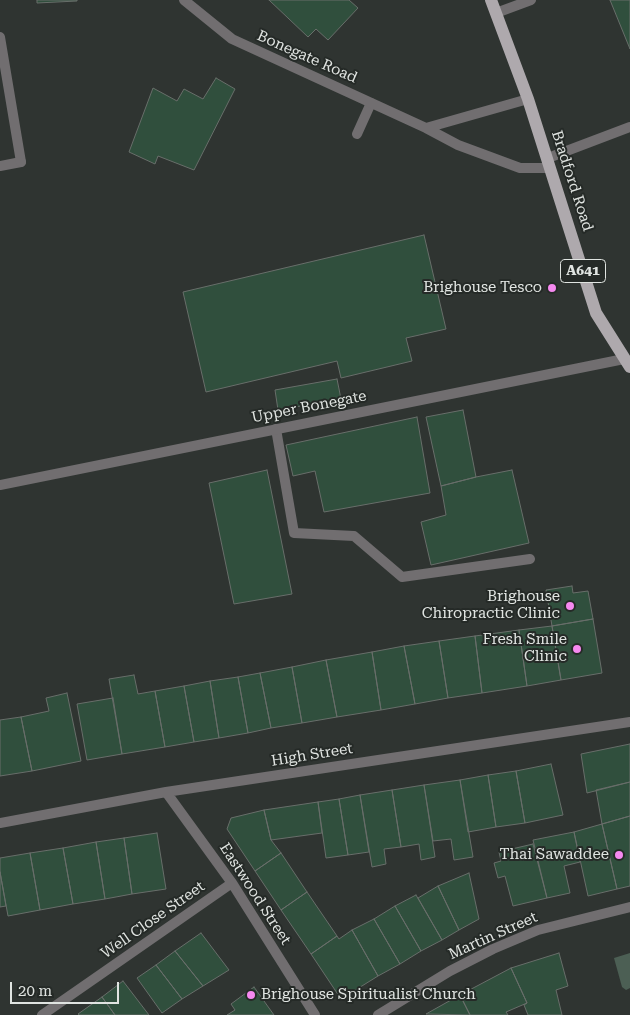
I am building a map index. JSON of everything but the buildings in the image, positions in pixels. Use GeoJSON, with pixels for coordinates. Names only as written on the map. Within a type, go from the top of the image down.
{"type":"FeatureCollection","features":[{"type":"Feature","properties":{"kind":"main road","name":"Bradford Road"},"geometry":{"type":"LineString","coordinates":[[491,0],[528,99],[596,313],[627,363]]}},
{"type":"Feature","properties":{"kind":"street","name":"Bonegate Road"},"geometry":{"type":"LineString","coordinates":[[184,0],[232,39],[426,128],[458,145],[520,168],[549,163]]}},
{"type":"Feature","properties":{"kind":"street"},"geometry":{"type":"LineString","coordinates":[[496,13],[531,0]]}},
{"type":"Feature","properties":{"kind":"street"},"geometry":{"type":"LineString","coordinates":[[0,37],[21,162],[0,166]]}},
{"type":"Feature","properties":{"kind":"street"},"geometry":{"type":"LineString","coordinates":[[426,128],[528,99]]}},
{"type":"Feature","properties":{"kind":"street"},"geometry":{"type":"LineString","coordinates":[[357,134],[371,103]]}},
{"type":"Feature","properties":{"kind":"street"},"geometry":{"type":"LineString","coordinates":[[549,163],[630,128]]}},
{"type":"Feature","properties":{"kind":"street","name":"Upper Bonegate"},"geometry":{"type":"LineString","coordinates":[[0,485],[276,429],[627,363]]}},
{"type":"Feature","properties":{"kind":"street"},"geometry":{"type":"LineString","coordinates":[[276,429],[294,533],[354,536],[402,577],[530,559]]}},
{"type":"Feature","properties":{"kind":"street","name":"High Street"},"geometry":{"type":"LineString","coordinates":[[0,823],[166,792],[630,722]]}},
{"type":"Feature","properties":{"kind":"street","name":"Eastwood Street"},"geometry":{"type":"LineString","coordinates":[[166,792],[232,883],[315,1015]]}},
{"type":"Feature","properties":{"kind":"street","name":"Well Close Street"},"geometry":{"type":"LineString","coordinates":[[42,1015],[232,883]]}},
{"type":"Feature","properties":{"kind":"street","name":"Martin Street"},"geometry":{"type":"LineString","coordinates":[[378,1015],[442,976],[493,949],[538,930],[630,907]]}},
{"type":"Feature","properties":{"kind":"green space"},"geometry":{"type":"Polygon","coordinates":[[[630,953],[630,988],[626,990],[622,987],[614,958],[630,953]]]}},
{"type":"Feature","properties":{"kind":"place","name":"Brighouse Tesco"},"geometry":{"type":"Point","coordinates":[552,288]}},
{"type":"Feature","properties":{"kind":"place","name":"Brighouse Chiropractic Clinic"},"geometry":{"type":"Point","coordinates":[570,606]}},
{"type":"Feature","properties":{"kind":"place","name":"Fresh Smile Clinic"},"geometry":{"type":"Point","coordinates":[577,649]}},
{"type":"Feature","properties":{"kind":"place","name":"Thai Sawaddee"},"geometry":{"type":"Point","coordinates":[619,855]}},
{"type":"Feature","properties":{"kind":"place","name":"Brighouse Spiritualist Church"},"geometry":{"type":"Point","coordinates":[251,995]}}]}
